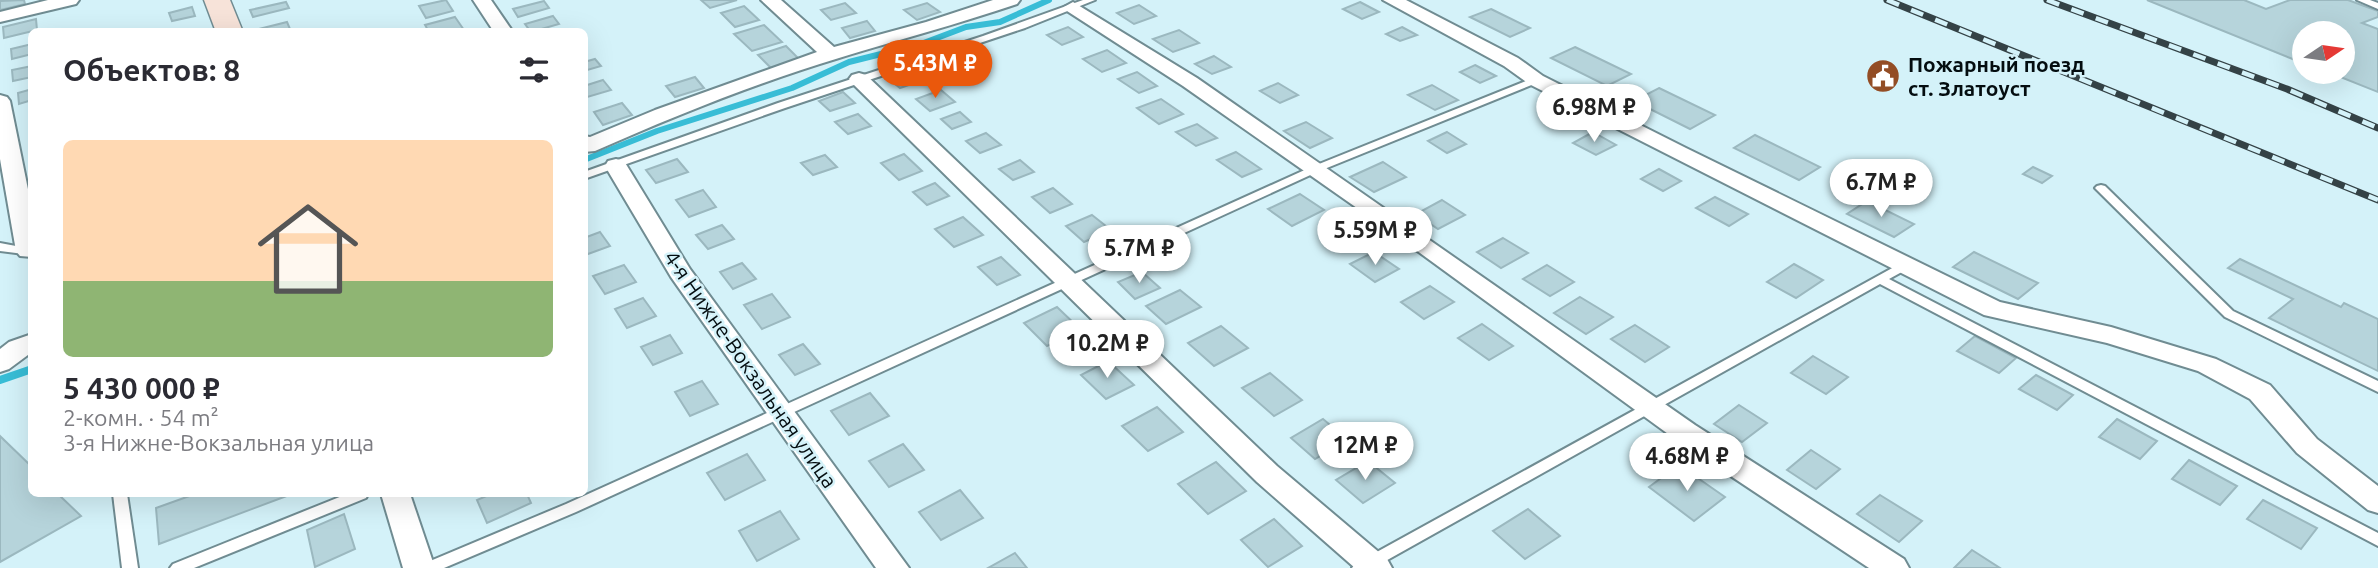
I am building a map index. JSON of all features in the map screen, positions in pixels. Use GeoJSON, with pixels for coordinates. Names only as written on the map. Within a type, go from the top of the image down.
{"type":"FeatureCollection","features":[{"type":"Feature","properties":{"kind":"street"},"geometry":{"type":"LineString","coordinates":[[0,17],[69,0]]}},
{"type":"Feature","properties":{"kind":"street"},"geometry":{"type":"LineString","coordinates":[[217,0],[228,28]]}},
{"type":"Feature","properties":{"kind":"street"},"geometry":{"type":"LineString","coordinates":[[482,0],[501,28]]}},
{"type":"Feature","properties":{"kind":"street"},"geometry":{"type":"LineString","coordinates":[[770,0],[830,54]]}},
{"type":"Feature","properties":{"kind":"street"},"geometry":{"type":"LineString","coordinates":[[588,144],[662,114],[830,54],[933,26],[1011,0]]}},
{"type":"Feature","properties":{"kind":"street"},"geometry":{"type":"LineString","coordinates":[[1392,0],[1511,62],[1536,80],[1993,309],[2111,335],[2207,365],[2260,392],[2307,446],[2378,502]]}},
{"type":"Feature","properties":{"kind":"street"},"geometry":{"type":"LineString","coordinates":[[1082,4],[1649,407],[1893,568]]}},
{"type":"Feature","properties":{"kind":"street"},"geometry":{"type":"LineString","coordinates":[[859,79],[1267,474],[1368,566]]}},
{"type":"Feature","properties":{"kind":"street"},"geometry":{"type":"LineString","coordinates":[[0,102],[28,241]]}},
{"type":"Feature","properties":{"kind":"street","name":"4-я Нижне-Вокзальная улица"},"geometry":{"type":"LineString","coordinates":[[616,166],[680,272],[893,568]]}},
{"type":"Feature","properties":{"kind":"street"},"geometry":{"type":"LineString","coordinates":[[0,363],[18,348],[28,344]]}},
{"type":"Feature","properties":{"kind":"street"},"geometry":{"type":"LineString","coordinates":[[397,497],[419,568]]}},
{"type":"Feature","properties":{"kind":"lane"},"geometry":{"type":"LineString","coordinates":[[2361,0],[2378,6]]}},
{"type":"Feature","properties":{"kind":"lane"},"geometry":{"type":"LineString","coordinates":[[588,175],[1082,4]]}},
{"type":"Feature","properties":{"kind":"lane"},"geometry":{"type":"LineString","coordinates":[[428,568],[571,508],[1313,170],[1536,80]]}},
{"type":"Feature","properties":{"kind":"lane"},"geometry":{"type":"LineString","coordinates":[[2101,188],[2229,314],[2378,387]]}},
{"type":"Feature","properties":{"kind":"lane"},"geometry":{"type":"LineString","coordinates":[[0,247],[28,251]]}},
{"type":"Feature","properties":{"kind":"lane"},"geometry":{"type":"LineString","coordinates":[[1368,566],[1905,265]]}},
{"type":"Feature","properties":{"kind":"lane"},"geometry":{"type":"LineString","coordinates":[[1880,279],[2378,540]]}},
{"type":"Feature","properties":{"kind":"lane"},"geometry":{"type":"LineString","coordinates":[[120,497],[130,568]]}},
{"type":"Feature","properties":{"kind":"lane"},"geometry":{"type":"LineString","coordinates":[[178,568],[354,497]]}},
{"type":"Feature","properties":{"kind":"building"},"geometry":{"type":"Polygon","coordinates":[[[24,0],[25,4],[0,10],[0,1],[24,0]]]}},
{"type":"Feature","properties":{"kind":"building"},"geometry":{"type":"Polygon","coordinates":[[[446,0],[453,11],[426,18],[419,6],[446,0]]]}},
{"type":"Feature","properties":{"kind":"building"},"geometry":{"type":"Polygon","coordinates":[[[701,0],[737,0],[710,8],[701,0]]]}},
{"type":"Feature","properties":{"kind":"building"},"geometry":{"type":"Polygon","coordinates":[[[2147,0],[2244,0],[2266,9],[2290,0],[2348,0],[2378,11],[2378,17],[2362,23],[2378,29],[2378,92],[2356,83],[2356,21],[2292,21],[2292,59],[2147,0]]]}},
{"type":"Feature","properties":{"kind":"building"},"geometry":{"type":"Polygon","coordinates":[[[544,1],[549,8],[518,17],[513,9],[544,1]]]}},
{"type":"Feature","properties":{"kind":"building"},"geometry":{"type":"Polygon","coordinates":[[[286,2],[289,8],[253,17],[250,10],[286,2]]]}},
{"type":"Feature","properties":{"kind":"building"},"geometry":{"type":"Polygon","coordinates":[[[1360,2],[1379,12],[1362,19],[1343,9],[1360,2]]]}},
{"type":"Feature","properties":{"kind":"building"},"geometry":{"type":"Polygon","coordinates":[[[845,3],[856,13],[831,20],[821,10],[845,3]]]}},
{"type":"Feature","properties":{"kind":"building"},"geometry":{"type":"Polygon","coordinates":[[[927,3],[940,12],[917,20],[904,10],[927,3]]]}},
{"type":"Feature","properties":{"kind":"building"},"geometry":{"type":"Polygon","coordinates":[[[1139,5],[1156,16],[1134,24],[1117,13],[1139,5]]]}},
{"type":"Feature","properties":{"kind":"building"},"geometry":{"type":"Polygon","coordinates":[[[744,6],[759,20],[735,27],[721,13],[744,6]]]}},
{"type":"Feature","properties":{"kind":"building"},"geometry":{"type":"Polygon","coordinates":[[[192,7],[195,16],[172,21],[169,13],[192,7]]]}},
{"type":"Feature","properties":{"kind":"building"},"geometry":{"type":"Polygon","coordinates":[[[1491,9],[1530,28],[1510,37],[1470,17],[1491,9]]]}},
{"type":"Feature","properties":{"kind":"building"},"geometry":{"type":"Polygon","coordinates":[[[553,16],[559,24],[545,28],[528,28],[525,24],[553,16]]]}},
{"type":"Feature","properties":{"kind":"building"},"geometry":{"type":"Polygon","coordinates":[[[455,17],[463,28],[427,28],[425,25],[455,17]]]}},
{"type":"Feature","properties":{"kind":"building"},"geometry":{"type":"Polygon","coordinates":[[[36,19],[37,28],[28,28],[28,32],[4,38],[3,27],[36,19]]]}},
{"type":"Feature","properties":{"kind":"building"},"geometry":{"type":"Polygon","coordinates":[[[867,21],[875,31],[850,38],[842,28],[867,21]]]}},
{"type":"Feature","properties":{"kind":"building"},"geometry":{"type":"Polygon","coordinates":[[[287,22],[290,28],[263,28],[287,22]]]}},
{"type":"Feature","properties":{"kind":"building"},"geometry":{"type":"Polygon","coordinates":[[[764,25],[782,42],[752,51],[734,34],[764,25]]]}},
{"type":"Feature","properties":{"kind":"building"},"geometry":{"type":"Polygon","coordinates":[[[1068,27],[1083,37],[1062,45],[1047,35],[1068,27]]]}},
{"type":"Feature","properties":{"kind":"building"},"geometry":{"type":"Polygon","coordinates":[[[1402,27],[1417,35],[1400,41],[1386,34],[1402,27]]]}},
{"type":"Feature","properties":{"kind":"building"},"geometry":{"type":"Polygon","coordinates":[[[1179,30],[1199,43],[1173,52],[1153,39],[1179,30]]]}},
{"type":"Feature","properties":{"kind":"building"},"geometry":{"type":"Polygon","coordinates":[[[28,45],[28,55],[12,59],[11,49],[28,45]]]}},
{"type":"Feature","properties":{"kind":"building"},"geometry":{"type":"Polygon","coordinates":[[[786,46],[800,60],[772,69],[758,55],[786,46]]]}},
{"type":"Feature","properties":{"kind":"building"},"geometry":{"type":"Polygon","coordinates":[[[1575,47],[1631,74],[1607,86],[1551,58],[1575,47]]]}},
{"type":"Feature","properties":{"kind":"building"},"geometry":{"type":"Polygon","coordinates":[[[1107,50],[1126,63],[1102,72],[1083,59],[1107,50]]]}},
{"type":"Feature","properties":{"kind":"building"},"geometry":{"type":"Polygon","coordinates":[[[1214,56],[1231,67],[1212,74],[1195,64],[1214,56]]]}},
{"type":"Feature","properties":{"kind":"building"},"geometry":{"type":"Polygon","coordinates":[[[595,59],[601,66],[588,70],[588,61],[595,59]]]}},
{"type":"Feature","properties":{"kind":"building"},"geometry":{"type":"Polygon","coordinates":[[[1475,65],[1496,76],[1480,83],[1460,72],[1475,65]]]}},
{"type":"Feature","properties":{"kind":"building"},"geometry":{"type":"Polygon","coordinates":[[[28,67],[28,78],[13,81],[12,70],[28,67]]]}},
{"type":"Feature","properties":{"kind":"building"},"geometry":{"type":"Polygon","coordinates":[[[914,69],[926,79],[900,88],[888,78],[914,69]]]}},
{"type":"Feature","properties":{"kind":"building"},"geometry":{"type":"Polygon","coordinates":[[[1137,72],[1157,86],[1139,93],[1118,79],[1137,72]]]}},
{"type":"Feature","properties":{"kind":"building"},"geometry":{"type":"Polygon","coordinates":[[[695,77],[704,88],[675,97],[666,86],[695,77]]]}},
{"type":"Feature","properties":{"kind":"building"},"geometry":{"type":"Polygon","coordinates":[[[603,80],[611,90],[588,97],[588,85],[603,80]]]}},
{"type":"Feature","properties":{"kind":"building"},"geometry":{"type":"Polygon","coordinates":[[[1278,83],[1298,95],[1280,103],[1260,91],[1278,83]]]}},
{"type":"Feature","properties":{"kind":"building"},"geometry":{"type":"Polygon","coordinates":[[[1432,85],[1458,100],[1435,110],[1408,95],[1432,85]]]}},
{"type":"Feature","properties":{"kind":"building"},"geometry":{"type":"Polygon","coordinates":[[[1659,88],[1715,115],[1690,129],[1634,101],[1659,88]]]}},
{"type":"Feature","properties":{"kind":"building"},"geometry":{"type":"Polygon","coordinates":[[[28,90],[28,101],[19,104],[18,93],[28,90]]]}},
{"type":"Feature","properties":{"kind":"building"},"geometry":{"type":"Polygon","coordinates":[[[941,90],[955,102],[930,111],[916,99],[941,90]]]}},
{"type":"Feature","properties":{"kind":"building"},"geometry":{"type":"Polygon","coordinates":[[[843,92],[855,103],[830,111],[819,101],[843,92]]]}},
{"type":"Feature","properties":{"kind":"building"},"geometry":{"type":"Polygon","coordinates":[[[1161,99],[1183,114],[1159,124],[1137,108],[1161,99]]]}},
{"type":"Feature","properties":{"kind":"building"},"geometry":{"type":"Polygon","coordinates":[[[622,103],[632,115],[603,125],[594,112],[622,103]]]}},
{"type":"Feature","properties":{"kind":"building"},"geometry":{"type":"Polygon","coordinates":[[[960,112],[971,122],[952,129],[941,119],[960,112]]]}},
{"type":"Feature","properties":{"kind":"building"},"geometry":{"type":"Polygon","coordinates":[[[858,114],[871,126],[848,134],[835,122],[858,114]]]}},
{"type":"Feature","properties":{"kind":"building"},"geometry":{"type":"Polygon","coordinates":[[[1306,122],[1332,138],[1310,148],[1284,131],[1306,122]]]}},
{"type":"Feature","properties":{"kind":"building"},"geometry":{"type":"Polygon","coordinates":[[[1197,124],[1217,138],[1196,146],[1176,132],[1197,124]]]}},
{"type":"Feature","properties":{"kind":"building"},"geometry":{"type":"Polygon","coordinates":[[[1447,132],[1466,144],[1447,153],[1428,141],[1447,132]]]}},
{"type":"Feature","properties":{"kind":"building"},"geometry":{"type":"Polygon","coordinates":[[[1593,132],[1616,145],[1596,155],[1573,143],[1593,132]]]}},
{"type":"Feature","properties":{"kind":"building"},"geometry":{"type":"Polygon","coordinates":[[[986,133],[1001,145],[980,153],[966,141],[986,133]]]}},
{"type":"Feature","properties":{"kind":"building"},"geometry":{"type":"Polygon","coordinates":[[[1755,135],[1820,167],[1799,180],[1734,148],[1755,135]]]}},
{"type":"Feature","properties":{"kind":"building"},"geometry":{"type":"Polygon","coordinates":[[[1236,152],[1261,169],[1242,177],[1217,160],[1236,152]]]}},
{"type":"Feature","properties":{"kind":"building"},"geometry":{"type":"Polygon","coordinates":[[[904,154],[922,171],[899,180],[881,163],[904,154]]]}},
{"type":"Feature","properties":{"kind":"building"},"geometry":{"type":"Polygon","coordinates":[[[825,155],[837,167],[813,175],[801,163],[825,155]]]}},
{"type":"Feature","properties":{"kind":"building"},"geometry":{"type":"Polygon","coordinates":[[[677,159],[688,172],[656,183],[646,170],[677,159]]]}},
{"type":"Feature","properties":{"kind":"building"},"geometry":{"type":"Polygon","coordinates":[[[1020,160],[1034,172],[1013,180],[999,169],[1020,160]]]}},
{"type":"Feature","properties":{"kind":"building"},"geometry":{"type":"Polygon","coordinates":[[[1383,162],[1406,177],[1374,192],[1350,177],[1383,162]]]}},
{"type":"Feature","properties":{"kind":"building"},"geometry":{"type":"Polygon","coordinates":[[[2033,167],[2052,176],[2042,183],[2023,174],[2033,167]]]}},
{"type":"Feature","properties":{"kind":"building"},"geometry":{"type":"Polygon","coordinates":[[[1659,169],[1681,181],[1663,191],[1641,179],[1659,169]]]}},
{"type":"Feature","properties":{"kind":"building"},"geometry":{"type":"Polygon","coordinates":[[[935,183],[949,196],[927,205],[913,192],[935,183]]]}},
{"type":"Feature","properties":{"kind":"building"},"geometry":{"type":"Polygon","coordinates":[[[1053,188],[1072,204],[1050,213],[1032,197],[1053,188]]]}},
{"type":"Feature","properties":{"kind":"building"},"geometry":{"type":"Polygon","coordinates":[[[703,190],[716,207],[689,217],[676,200],[703,190]]]}},
{"type":"Feature","properties":{"kind":"building"},"geometry":{"type":"Polygon","coordinates":[[[1300,194],[1324,210],[1292,226],[1268,209],[1300,194]]]}},
{"type":"Feature","properties":{"kind":"building"},"geometry":{"type":"Polygon","coordinates":[[[1715,197],[1748,214],[1729,226],[1696,208],[1715,197]]]}},
{"type":"Feature","properties":{"kind":"building"},"geometry":{"type":"Polygon","coordinates":[[[1442,200],[1465,215],[1438,229],[1416,214],[1442,200]]]}},
{"type":"Feature","properties":{"kind":"building"},"geometry":{"type":"Polygon","coordinates":[[[1867,201],[1914,224],[1894,237],[1847,214],[1867,201]]]}},
{"type":"Feature","properties":{"kind":"building"},"geometry":{"type":"Polygon","coordinates":[[[1092,215],[1111,230],[1084,242],[1066,226],[1092,215]]]}},
{"type":"Feature","properties":{"kind":"building"},"geometry":{"type":"Polygon","coordinates":[[[963,217],[983,235],[954,247],[935,229],[963,217]]]}},
{"type":"Feature","properties":{"kind":"building"},"geometry":{"type":"Polygon","coordinates":[[[722,225],[734,239],[708,249],[696,235],[722,225]]]}},
{"type":"Feature","properties":{"kind":"building"},"geometry":{"type":"Polygon","coordinates":[[[600,232],[610,246],[588,254],[588,236],[600,232]]]}},
{"type":"Feature","properties":{"kind":"building"},"geometry":{"type":"Polygon","coordinates":[[[1503,238],[1528,253],[1501,268],[1477,252],[1503,238]]]}},
{"type":"Feature","properties":{"kind":"building"},"geometry":{"type":"Polygon","coordinates":[[[1374,252],[1399,269],[1375,282],[1350,264],[1374,252]]]}},
{"type":"Feature","properties":{"kind":"building"},"geometry":{"type":"Polygon","coordinates":[[[1974,252],[2038,283],[2018,299],[1953,267],[1974,252]]]}},
{"type":"Feature","properties":{"kind":"building"},"geometry":{"type":"Polygon","coordinates":[[[1001,257],[1020,275],[997,285],[978,267],[1001,257]]]}},
{"type":"Feature","properties":{"kind":"building"},"geometry":{"type":"Polygon","coordinates":[[[2240,259],[2341,307],[2344,303],[2378,319],[2378,371],[2269,318],[2293,299],[2228,268],[2240,259]]]}},
{"type":"Feature","properties":{"kind":"building"},"geometry":{"type":"Polygon","coordinates":[[[742,263],[756,279],[733,289],[720,272],[742,263]]]}},
{"type":"Feature","properties":{"kind":"building"},"geometry":{"type":"Polygon","coordinates":[[[1794,264],[1823,280],[1796,298],[1767,282],[1794,264]]]}},
{"type":"Feature","properties":{"kind":"building"},"geometry":{"type":"Polygon","coordinates":[[[624,265],[636,282],[605,294],[593,276],[624,265]]]}},
{"type":"Feature","properties":{"kind":"building"},"geometry":{"type":"Polygon","coordinates":[[[1547,265],[1574,282],[1550,296],[1523,279],[1547,265]]]}},
{"type":"Feature","properties":{"kind":"building"},"geometry":{"type":"Polygon","coordinates":[[[1142,272],[1160,288],[1135,299],[1118,282],[1142,272]]]}},
{"type":"Feature","properties":{"kind":"building"},"geometry":{"type":"Polygon","coordinates":[[[1430,286],[1454,302],[1424,319],[1401,302],[1430,286]]]}},
{"type":"Feature","properties":{"kind":"building"},"geometry":{"type":"Polygon","coordinates":[[[1180,290],[1201,307],[1166,324],[1146,306],[1180,290]]]}},
{"type":"Feature","properties":{"kind":"building"},"geometry":{"type":"Polygon","coordinates":[[[772,294],[790,317],[762,329],[744,305],[772,294]]]}},
{"type":"Feature","properties":{"kind":"building"},"geometry":{"type":"Polygon","coordinates":[[[1580,297],[1613,317],[1586,334],[1554,313],[1580,297]]]}},
{"type":"Feature","properties":{"kind":"building"},"geometry":{"type":"Polygon","coordinates":[[[643,298],[656,316],[627,328],[615,309],[643,298]]]}},
{"type":"Feature","properties":{"kind":"building"},"geometry":{"type":"Polygon","coordinates":[[[1057,307],[1081,330],[1047,346],[1024,323],[1057,307]]]}},
{"type":"Feature","properties":{"kind":"building"},"geometry":{"type":"Polygon","coordinates":[[[1482,324],[1513,346],[1489,360],[1458,338],[1482,324]]]}},
{"type":"Feature","properties":{"kind":"building"},"geometry":{"type":"Polygon","coordinates":[[[1635,325],[1669,347],[1645,362],[1611,339],[1635,325]]]}},
{"type":"Feature","properties":{"kind":"building"},"geometry":{"type":"Polygon","coordinates":[[[1221,326],[1248,348],[1214,366],[1188,343],[1221,326]]]}},
{"type":"Feature","properties":{"kind":"building"},"geometry":{"type":"Polygon","coordinates":[[[670,335],[682,353],[653,365],[641,347],[670,335]]]}},
{"type":"Feature","properties":{"kind":"building"},"geometry":{"type":"Polygon","coordinates":[[[1975,336],[2016,358],[1999,373],[1957,351],[1975,336]]]}},
{"type":"Feature","properties":{"kind":"building"},"geometry":{"type":"Polygon","coordinates":[[[803,344],[820,364],[795,375],[779,355],[803,344]]]}},
{"type":"Feature","properties":{"kind":"building"},"geometry":{"type":"Polygon","coordinates":[[[1813,356],[1848,377],[1826,394],[1791,373],[1813,356]]]}},
{"type":"Feature","properties":{"kind":"building"},"geometry":{"type":"Polygon","coordinates":[[[1108,361],[1134,385],[1106,399],[1081,375],[1108,361]]]}},
{"type":"Feature","properties":{"kind":"building"},"geometry":{"type":"Polygon","coordinates":[[[1270,373],[1302,400],[1274,416],[1242,388],[1270,373]]]}},
{"type":"Feature","properties":{"kind":"building"},"geometry":{"type":"Polygon","coordinates":[[[2036,375],[2073,395],[2057,410],[2019,389],[2036,375]]]}},
{"type":"Feature","properties":{"kind":"building"},"geometry":{"type":"Polygon","coordinates":[[[702,381],[718,404],[690,416],[675,392],[702,381]]]}},
{"type":"Feature","properties":{"kind":"building"},"geometry":{"type":"Polygon","coordinates":[[[870,393],[889,416],[849,435],[831,411],[870,393]]]}},
{"type":"Feature","properties":{"kind":"building"},"geometry":{"type":"Polygon","coordinates":[[[1739,405],[1767,423],[1742,442],[1714,424],[1739,405]]]}},
{"type":"Feature","properties":{"kind":"building"},"geometry":{"type":"Polygon","coordinates":[[[1157,407],[1183,432],[1148,451],[1122,426],[1157,407]]]}},
{"type":"Feature","properties":{"kind":"building"},"geometry":{"type":"Polygon","coordinates":[[[1323,419],[1348,440],[1315,459],[1291,438],[1323,419]]]}},
{"type":"Feature","properties":{"kind":"building"},"geometry":{"type":"Polygon","coordinates":[[[2117,419],[2157,441],[2140,459],[2099,437],[2117,419]]]}},
{"type":"Feature","properties":{"kind":"building"},"geometry":{"type":"Polygon","coordinates":[[[0,436],[28,463],[28,497],[61,497],[81,516],[0,562],[0,436]]]}},
{"type":"Feature","properties":{"kind":"building"},"geometry":{"type":"Polygon","coordinates":[[[903,444],[924,470],[889,487],[869,461],[903,444]]]}},
{"type":"Feature","properties":{"kind":"building"},"geometry":{"type":"Polygon","coordinates":[[[1811,450],[1840,469],[1816,489],[1787,470],[1811,450]]]}},
{"type":"Feature","properties":{"kind":"building"},"geometry":{"type":"Polygon","coordinates":[[[747,454],[765,480],[725,500],[707,473],[747,454]]]}},
{"type":"Feature","properties":{"kind":"building"},"geometry":{"type":"Polygon","coordinates":[[[2189,460],[2237,486],[2220,505],[2172,479],[2189,460]]]}},
{"type":"Feature","properties":{"kind":"building"},"geometry":{"type":"Polygon","coordinates":[[[1368,461],[1395,483],[1363,503],[1336,480],[1368,461]]]}},
{"type":"Feature","properties":{"kind":"building"},"geometry":{"type":"Polygon","coordinates":[[[1216,462],[1246,491],[1208,514],[1178,484],[1216,462]]]}},
{"type":"Feature","properties":{"kind":"building"},"geometry":{"type":"Polygon","coordinates":[[[1679,465],[1725,497],[1694,521],[1649,487],[1679,465]]]}},
{"type":"Feature","properties":{"kind":"building"},"geometry":{"type":"Polygon","coordinates":[[[960,490],[983,518],[941,540],[919,512],[960,490]]]}},
{"type":"Feature","properties":{"kind":"building"},"geometry":{"type":"Polygon","coordinates":[[[1880,495],[1922,521],[1899,542],[1857,514],[1880,495]]]}},
{"type":"Feature","properties":{"kind":"building"},"geometry":{"type":"Polygon","coordinates":[[[187,497],[284,497],[159,544],[156,508],[187,497]]]}},
{"type":"Feature","properties":{"kind":"building"},"geometry":{"type":"Polygon","coordinates":[[[484,497],[528,497],[531,503],[487,523],[477,500],[484,497]]]}},
{"type":"Feature","properties":{"kind":"building"},"geometry":{"type":"Polygon","coordinates":[[[2263,500],[2317,528],[2301,549],[2247,519],[2263,500]]]}},
{"type":"Feature","properties":{"kind":"building"},"geometry":{"type":"Polygon","coordinates":[[[1528,509],[1560,536],[1525,559],[1493,531],[1528,509]]]}},
{"type":"Feature","properties":{"kind":"building"},"geometry":{"type":"Polygon","coordinates":[[[780,511],[799,539],[757,561],[739,531],[780,511]]]}},
{"type":"Feature","properties":{"kind":"building"},"geometry":{"type":"Polygon","coordinates":[[[344,514],[355,549],[315,567],[307,530],[344,514]]]}},
{"type":"Feature","properties":{"kind":"building"},"geometry":{"type":"Polygon","coordinates":[[[1274,519],[1302,546],[1268,567],[1241,540],[1274,519]]]}},
{"type":"Feature","properties":{"kind":"building"},"geometry":{"type":"Polygon","coordinates":[[[1972,550],[2000,568],[1954,568],[1972,550]]]}},
{"type":"Feature","properties":{"kind":"building"},"geometry":{"type":"Polygon","coordinates":[[[1015,553],[1027,568],[988,568],[1015,553]]]}},
{"type":"Feature","properties":{"kind":"waterway"},"geometry":{"type":"LineString","coordinates":[[588,158],[657,131],[792,88],[849,62],[921,44],[966,27],[1000,22],[1049,0]]}},
{"type":"Feature","properties":{"kind":"waterway"},"geometry":{"type":"LineString","coordinates":[[0,380],[28,370]]}},
{"type":"Feature","properties":{"kind":"railway"},"geometry":{"type":"LineString","coordinates":[[1887,0],[2378,200]]}},
{"type":"Feature","properties":{"kind":"railway"},"geometry":{"type":"LineString","coordinates":[[2047,0],[2287,89],[2378,128]]}},
{"type":"Feature","properties":{"kind":"place","name":"Пожарный поезд ст. Златоуст"},"geometry":{"type":"Point","coordinates":[1883,76]}}]}
